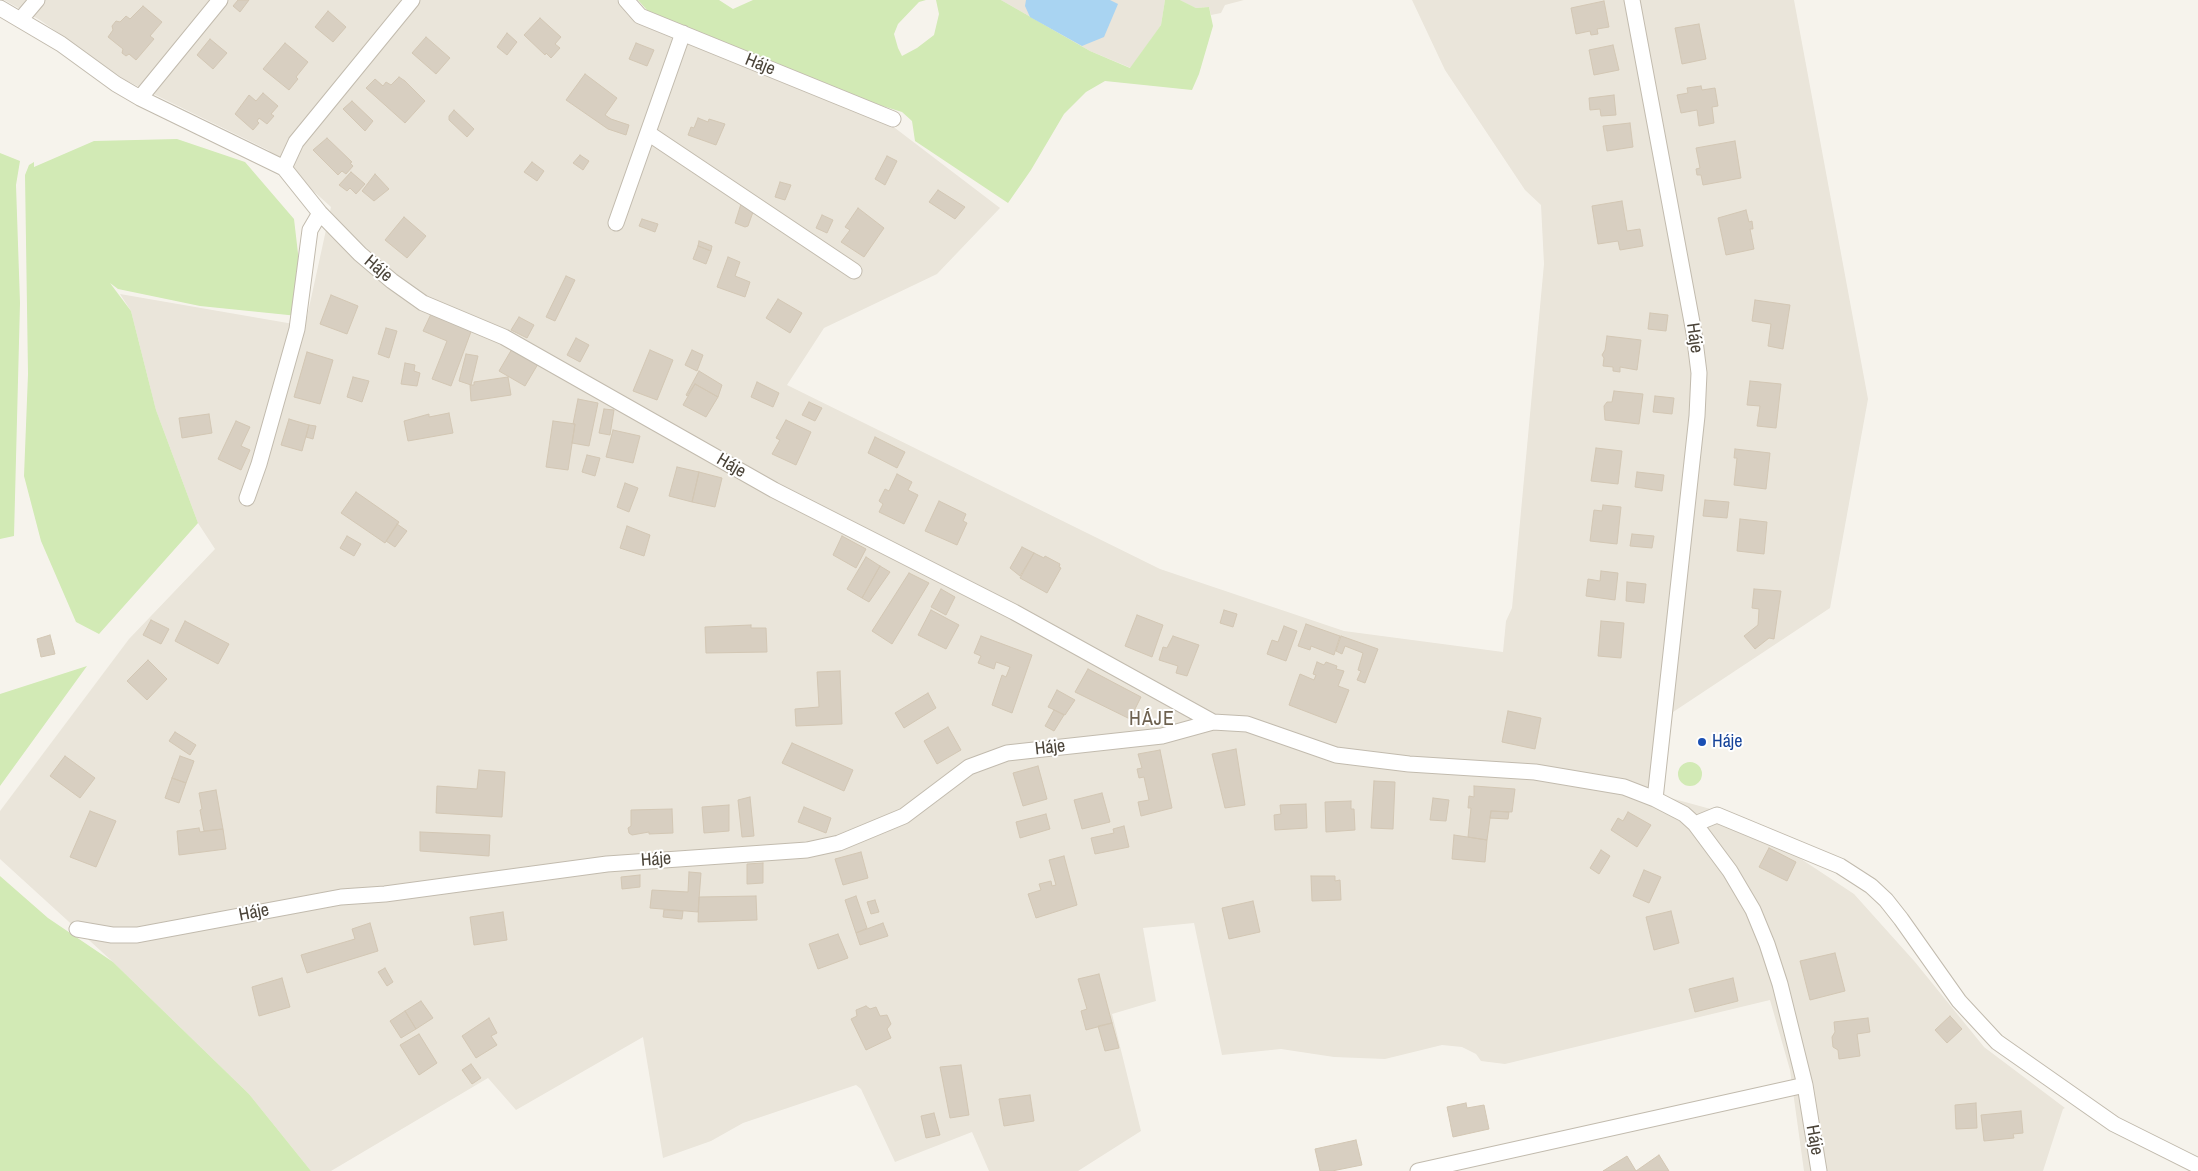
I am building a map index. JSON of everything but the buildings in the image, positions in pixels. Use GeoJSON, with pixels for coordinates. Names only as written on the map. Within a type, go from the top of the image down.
{"type":"FeatureCollection","features":[{"type":"Feature","properties":{"kind":"street"},"geometry":{"type":"LineString","coordinates":[[21,20],[37,0]]}},
{"type":"Feature","properties":{"kind":"street"},"geometry":{"type":"LineString","coordinates":[[140,98],[220,0]]}},
{"type":"Feature","properties":{"kind":"street"},"geometry":{"type":"LineString","coordinates":[[0,8],[140,98],[284,168],[296,142],[412,0]]}},
{"type":"Feature","properties":{"kind":"street","name":"Háje"},"geometry":{"type":"LineString","coordinates":[[626,0],[640,16],[893,118]]}},
{"type":"Feature","properties":{"kind":"street","name":"Háje"},"geometry":{"type":"LineString","coordinates":[[1632,0],[1693,323],[1699,374],[1697,416],[1654,799]]}},
{"type":"Feature","properties":{"kind":"street"},"geometry":{"type":"LineString","coordinates":[[616,224],[683,33]]}},
{"type":"Feature","properties":{"kind":"street"},"geometry":{"type":"LineString","coordinates":[[648,133],[854,271]]}},
{"type":"Feature","properties":{"kind":"street","name":"Háje"},"geometry":{"type":"LineString","coordinates":[[284,168],[320,213],[360,254],[392,282],[423,303],[504,337],[774,490],[1014,612],[1213,722]]}},
{"type":"Feature","properties":{"kind":"street"},"geometry":{"type":"LineString","coordinates":[[247,498],[259,464],[297,329],[310,230],[320,213]]}},
{"type":"Feature","properties":{"kind":"street","name":"Háje"},"geometry":{"type":"LineString","coordinates":[[77,928],[112,935],[136,936],[341,897],[385,894],[607,864],[807,850],[840,843],[904,816],[969,767],[1007,753],[1162,736],[1213,722],[1247,724],[1336,755],[1409,764],[1535,772],[1624,787],[1677,810],[1695,824],[1730,870],[1753,910],[1780,984],[1805,1085],[1819,1171]]}},
{"type":"Feature","properties":{"kind":"street"},"geometry":{"type":"LineString","coordinates":[[1695,824],[1717,815],[1840,866],[1870,886],[1886,900],[1901,919],[1959,1001],[1997,1042],[2114,1124],[2198,1166]]}},
{"type":"Feature","properties":{"kind":"street"},"geometry":{"type":"LineString","coordinates":[[1418,1171],[1805,1085]]}},
{"type":"Feature","properties":{"kind":"shaded area"},"geometry":{"type":"Polygon","coordinates":[[[4,0],[617,0],[629,16],[636,20],[874,112],[1000,208],[937,274],[824,328],[787,385],[1160,569],[1344,631],[1503,652],[1506,621],[1512,608],[1544,264],[1541,205],[1525,190],[1445,70],[1412,0],[1794,0],[1868,399],[1830,608],[1661,720],[1656,794],[1736,816],[1854,894],[1915,962],[1984,1047],[2065,1108],[2063,1109],[2043,1171],[1804,1171],[1790,1070],[1770,1000],[1505,1064],[1481,1061],[1476,1054],[1462,1047],[1442,1045],[1385,1059],[1334,1057],[1281,1049],[1222,1055],[1194,923],[1143,928],[1156,1001],[1112,1014],[1141,1131],[1078,1171],[989,1171],[972,1132],[895,1162],[861,1089],[856,1085],[743,1123],[711,1141],[663,1158],[643,1037],[516,1110],[488,1078],[331,1171],[311,1171],[249,1094],[113,962],[0,859],[0,811],[129,639],[215,549],[198,523],[156,410],[131,311],[120,294],[305,326],[331,207],[268,150],[125,80],[40,20],[4,0]]]}},
{"type":"Feature","properties":{"kind":"shaded area"},"geometry":{"type":"Polygon","coordinates":[[[1001,0],[1165,0],[1161,25],[1131,68],[1090,51],[1001,0]]]}},
{"type":"Feature","properties":{"kind":"shaded area"},"geometry":{"type":"Polygon","coordinates":[[[1180,0],[1244,0],[1225,5],[1221,13],[1211,15],[1209,7],[1196,8],[1180,0]]]}},
{"type":"Feature","properties":{"kind":"green space"},"geometry":{"type":"Polygon","coordinates":[[[638,0],[719,0],[733,9],[753,0],[926,0],[919,2],[898,24],[894,34],[902,56],[917,48],[934,35],[939,14],[936,0],[1001,0],[1090,51],[1130,68],[1161,25],[1165,0],[1180,0],[1196,8],[1209,7],[1213,26],[1199,74],[1192,90],[1105,81],[1086,92],[1064,114],[1031,170],[1008,203],[915,141],[912,121],[902,112],[831,90],[653,17],[638,0]]]}},
{"type":"Feature","properties":{"kind":"green space"},"geometry":{"type":"Polygon","coordinates":[[[177,139],[245,162],[294,219],[299,262],[298,316],[200,306],[118,289],[110,283],[131,311],[156,410],[198,523],[99,634],[76,622],[41,541],[24,476],[28,374],[25,175],[29,165],[34,162],[34,167],[94,141],[177,139]]]}},
{"type":"Feature","properties":{"kind":"green space"},"geometry":{"type":"Polygon","coordinates":[[[0,153],[20,161],[16,185],[20,303],[14,536],[0,539],[0,153]]]}},
{"type":"Feature","properties":{"kind":"green space"},"geometry":{"type":"Polygon","coordinates":[[[87,666],[0,786],[0,694],[87,666]]]}},
{"type":"Feature","properties":{"kind":"green space"},"geometry":{"type":"Polygon","coordinates":[[[1690,762],[1699,765],[1702,774],[1699,783],[1690,786],[1681,783],[1678,774],[1681,765],[1690,762]]]}},
{"type":"Feature","properties":{"kind":"green space"},"geometry":{"type":"Polygon","coordinates":[[[0,876],[48,918],[113,962],[249,1094],[311,1171],[0,1171],[0,876]]]}},
{"type":"Feature","properties":{"kind":"water"},"geometry":{"type":"Polygon","coordinates":[[[1026,0],[1110,0],[1118,4],[1104,37],[1082,46],[1030,17],[1025,6],[1026,0]]]}},
{"type":"Feature","properties":{"kind":"place","name":"Háje"},"geometry":{"type":"Point","coordinates":[1702,742]}},
{"type":"Feature","properties":{"kind":"district","name":"HÁJE"},"geometry":{"type":"Point","coordinates":[1152,720]}}]}
